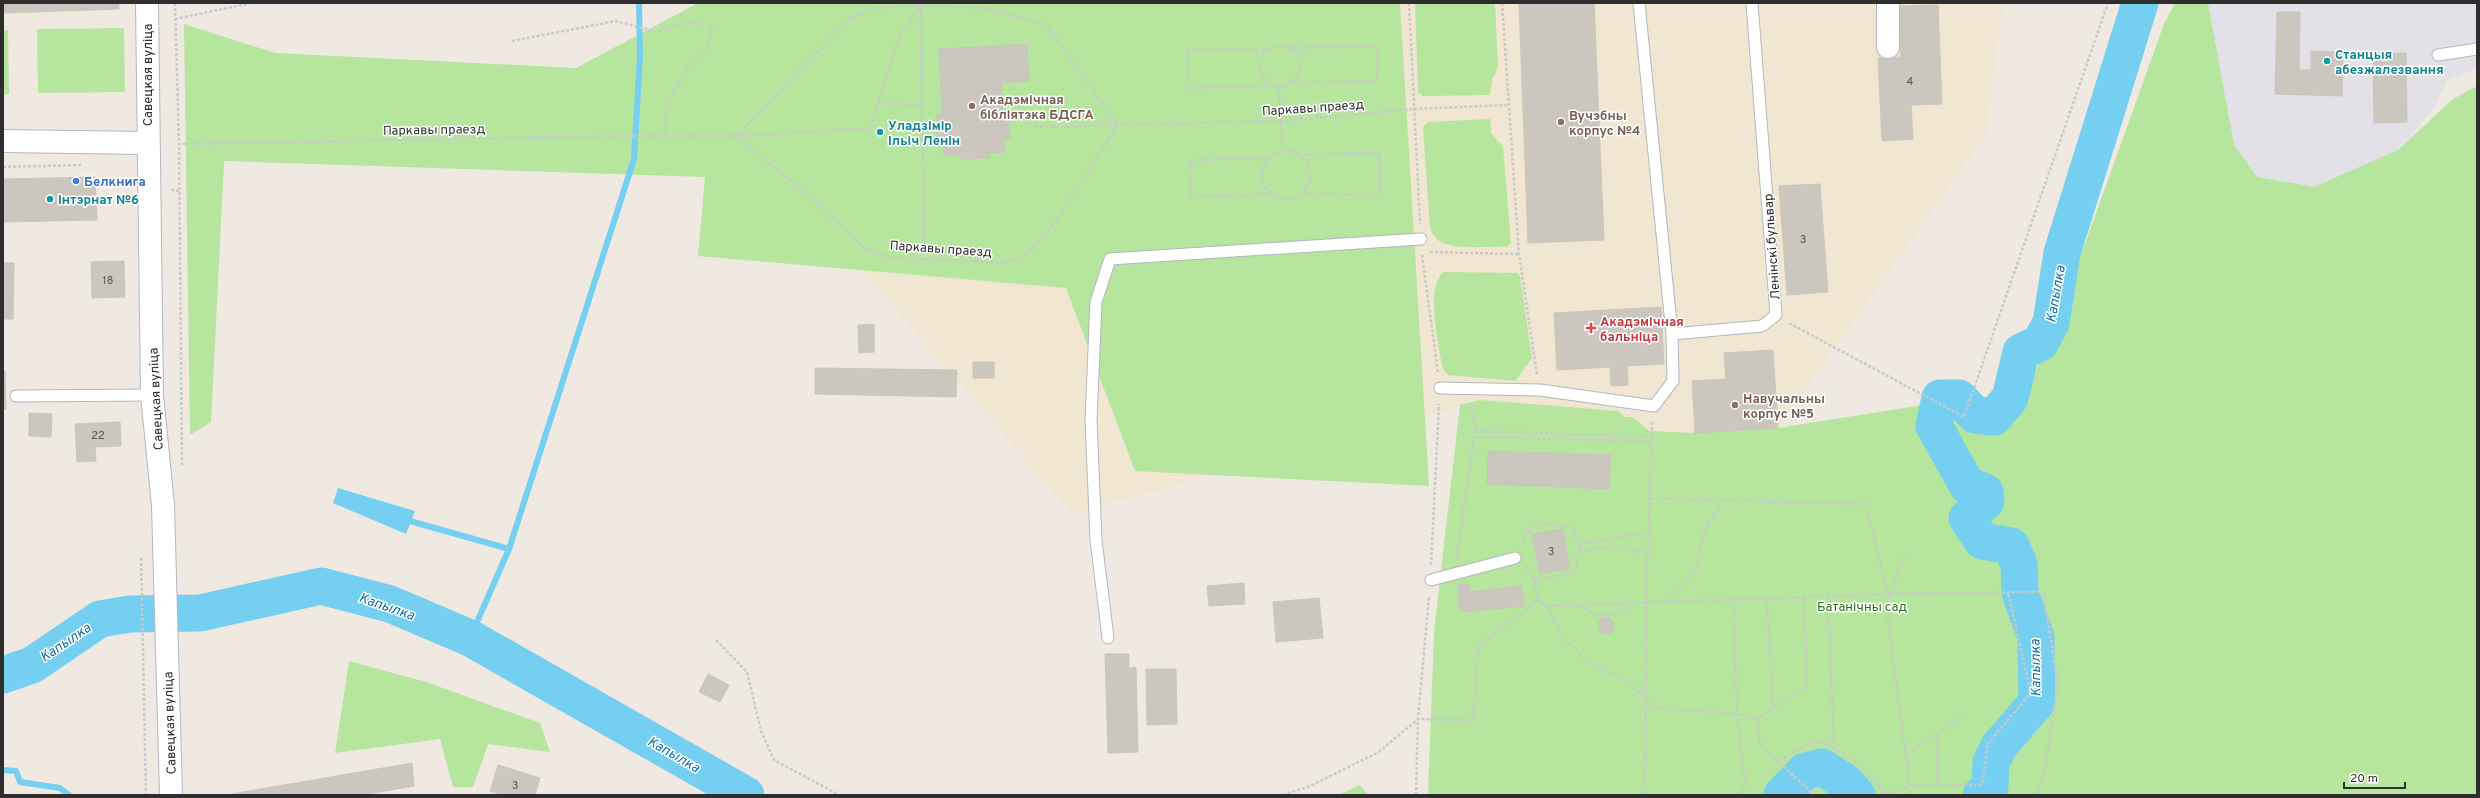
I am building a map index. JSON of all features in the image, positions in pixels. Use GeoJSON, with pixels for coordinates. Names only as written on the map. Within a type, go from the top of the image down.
{"type":"FeatureCollection","features":[{"type":"Feature","properties":{"kind":"main road","name":"Савецкая вуліца"},"geometry":{"type":"LineString","coordinates":[[147,3],[147,143],[152,395],[163,505],[171,795]]}},
{"type":"Feature","properties":{"kind":"main road"},"geometry":{"type":"LineString","coordinates":[[1888,3],[1888,47]]}},
{"type":"Feature","properties":{"kind":"main road"},"geometry":{"type":"LineString","coordinates":[[3,141],[147,143]]}},
{"type":"Feature","properties":{"kind":"lane"},"geometry":{"type":"LineString","coordinates":[[1440,388],[1540,390],[1654,406],[1673,381],[1672,334],[1639,3]]}},
{"type":"Feature","properties":{"kind":"lane","name":"Ленінскі бульвар"},"geometry":{"type":"LineString","coordinates":[[1672,334],[1762,326],[1776,315],[1752,3]]}},
{"type":"Feature","properties":{"kind":"lane"},"geometry":{"type":"LineString","coordinates":[[2438,55],[2477,49]]}},
{"type":"Feature","properties":{"kind":"lane"},"geometry":{"type":"LineString","coordinates":[[1108,638],[1096,540],[1091,420],[1096,302],[1110,259],[1421,239]]}},
{"type":"Feature","properties":{"kind":"lane"},"geometry":{"type":"LineString","coordinates":[[16,396],[152,395]]}},
{"type":"Feature","properties":{"kind":"lane"},"geometry":{"type":"LineString","coordinates":[[1431,580],[1515,558]]}},
{"type":"Feature","properties":{"kind":"path"},"geometry":{"type":"LineString","coordinates":[[175,3],[180,191],[182,473]]}},
{"type":"Feature","properties":{"kind":"path"},"geometry":{"type":"LineString","coordinates":[[175,19],[251,3]]}},
{"type":"Feature","properties":{"kind":"path"},"geometry":{"type":"LineString","coordinates":[[919,3],[921,6],[924,259]]}},
{"type":"Feature","properties":{"kind":"path"},"geometry":{"type":"LineString","coordinates":[[737,136],[871,128],[899,36],[921,6],[926,3]]}},
{"type":"Feature","properties":{"kind":"path"},"geometry":{"type":"LineString","coordinates":[[1409,3],[1413,109],[1421,239]]}},
{"type":"Feature","properties":{"kind":"path"},"geometry":{"type":"LineString","coordinates":[[1502,3],[1519,254],[1540,390]]}},
{"type":"Feature","properties":{"kind":"path"},"geometry":{"type":"LineString","coordinates":[[1776,315],[1871,368],[1964,417],[2108,3]]}},
{"type":"Feature","properties":{"kind":"path"},"geometry":{"type":"LineString","coordinates":[[737,136],[849,19],[875,8],[921,6],[986,8],[1047,25],[1118,125]]}},
{"type":"Feature","properties":{"kind":"path"},"geometry":{"type":"LineString","coordinates":[[512,41],[616,21],[657,32],[688,23],[712,25],[709,44],[688,66],[668,104],[665,135]]}},
{"type":"Feature","properties":{"kind":"path"},"geometry":{"type":"LineString","coordinates":[[1282,46],[1288,48],[1377,46],[1377,82],[1292,82],[1280,86],[1189,88],[1187,50],[1269,50],[1282,46]]}},
{"type":"Feature","properties":{"kind":"path"},"geometry":{"type":"LineString","coordinates":[[1288,48],[1298,58],[1300,64],[1300,71],[1292,82]]}},
{"type":"Feature","properties":{"kind":"path"},"geometry":{"type":"LineString","coordinates":[[1269,50],[1264,54],[1260,66],[1264,77],[1273,85]]}},
{"type":"Feature","properties":{"kind":"path"},"geometry":{"type":"LineString","coordinates":[[1280,86],[1283,151]]}},
{"type":"Feature","properties":{"kind":"path"},"geometry":{"type":"LineString","coordinates":[[879,103],[922,106]]}},
{"type":"Feature","properties":{"kind":"path","name":"Паркавы праезд"},"geometry":{"type":"LineString","coordinates":[[179,144],[646,135],[737,136],[811,198],[866,249],[891,258],[1002,262],[1022,258],[1056,221],[1118,125],[1282,121],[1413,109],[1508,105]]}},
{"type":"Feature","properties":{"kind":"path"},"geometry":{"type":"LineString","coordinates":[[1035,127],[1118,125]]}},
{"type":"Feature","properties":{"kind":"path"},"geometry":{"type":"LineString","coordinates":[[1283,151],[1299,155],[1379,153],[1380,195],[1300,194],[1285,199],[1271,194],[1191,197],[1189,160],[1268,158],[1283,151]]}},
{"type":"Feature","properties":{"kind":"path"},"geometry":{"type":"LineString","coordinates":[[1299,155],[1305,160],[1310,175],[1305,189],[1300,194]]}},
{"type":"Feature","properties":{"kind":"path"},"geometry":{"type":"LineString","coordinates":[[1268,158],[1262,173],[1266,188],[1271,194]]}},
{"type":"Feature","properties":{"kind":"path"},"geometry":{"type":"LineString","coordinates":[[3,167],[88,165]]}},
{"type":"Feature","properties":{"kind":"path"},"geometry":{"type":"LineString","coordinates":[[1440,388],[1422,252],[1519,254]]}},
{"type":"Feature","properties":{"kind":"path"},"geometry":{"type":"LineString","coordinates":[[1455,574],[1475,431],[1470,389]]}},
{"type":"Feature","properties":{"kind":"path"},"geometry":{"type":"LineString","coordinates":[[1645,795],[1648,498],[1650,437],[1654,406]]}},
{"type":"Feature","properties":{"kind":"path"},"geometry":{"type":"LineString","coordinates":[[1475,431],[1650,437]]}},
{"type":"Feature","properties":{"kind":"path"},"geometry":{"type":"LineString","coordinates":[[1473,437],[1650,441]]}},
{"type":"Feature","properties":{"kind":"path"},"geometry":{"type":"LineString","coordinates":[[1648,498],[1866,504],[1888,594]]}},
{"type":"Feature","properties":{"kind":"path"},"geometry":{"type":"LineString","coordinates":[[1667,602],[1696,569],[1704,533],[1722,500]]}},
{"type":"Feature","properties":{"kind":"path"},"geometry":{"type":"LineString","coordinates":[[1535,580],[1574,573],[1580,551],[1580,544],[1573,528],[1539,522],[1524,536],[1523,551],[1515,558],[1535,580],[1537,601]]}},
{"type":"Feature","properties":{"kind":"path"},"geometry":{"type":"LineString","coordinates":[[1580,544],[1648,532]]}},
{"type":"Feature","properties":{"kind":"path"},"geometry":{"type":"LineString","coordinates":[[1580,551],[1617,546],[1647,555]]}},
{"type":"Feature","properties":{"kind":"path"},"geometry":{"type":"LineString","coordinates":[[1904,554],[1888,594],[1886,605],[1910,793]]}},
{"type":"Feature","properties":{"kind":"path"},"geometry":{"type":"LineString","coordinates":[[141,571],[145,691],[146,795]]}},
{"type":"Feature","properties":{"kind":"path"},"geometry":{"type":"LineString","coordinates":[[1537,601],[1547,606],[1888,594],[2043,592],[2058,683],[2044,774],[2035,795]]}},
{"type":"Feature","properties":{"kind":"path"},"geometry":{"type":"LineString","coordinates":[[1780,760],[1801,747],[1821,742],[1853,759],[1887,794],[1910,784],[1982,785],[1988,743],[2031,693],[2008,593]]}},
{"type":"Feature","properties":{"kind":"path"},"geometry":{"type":"LineString","coordinates":[[1828,596],[1834,748]]}},
{"type":"Feature","properties":{"kind":"path"},"geometry":{"type":"LineString","coordinates":[[1547,606],[1563,637],[1588,662],[1626,680],[1656,708],[1737,714],[1756,719],[1773,710],[1807,686],[1804,597]]}},
{"type":"Feature","properties":{"kind":"path"},"geometry":{"type":"LineString","coordinates":[[1767,598],[1773,710]]}},
{"type":"Feature","properties":{"kind":"path"},"geometry":{"type":"LineString","coordinates":[[1733,599],[1737,714],[1745,783],[1741,795]]}},
{"type":"Feature","properties":{"kind":"path"},"geometry":{"type":"LineString","coordinates":[[1283,795],[1310,786],[1379,752],[1418,719],[1473,720],[1478,648],[1537,601]]}},
{"type":"Feature","properties":{"kind":"path"},"geometry":{"type":"LineString","coordinates":[[1581,604],[1594,615],[1618,615],[1634,603]]}},
{"type":"Feature","properties":{"kind":"path"},"geometry":{"type":"LineString","coordinates":[[716,640],[747,672],[761,731],[774,760],[839,795]]}},
{"type":"Feature","properties":{"kind":"path"},"geometry":{"type":"LineString","coordinates":[[1906,755],[1938,735],[1963,716]]}},
{"type":"Feature","properties":{"kind":"path"},"geometry":{"type":"LineString","coordinates":[[1756,719],[1760,744],[1780,760],[1814,795]]}},
{"type":"Feature","properties":{"kind":"path"},"geometry":{"type":"LineString","coordinates":[[1937,785],[1938,735]]}},
{"type":"Feature","properties":{"kind":"shaded area"},"geometry":{"type":"Polygon","coordinates":[[[801,3],[2003,3],[1986,135],[1778,428],[1695,433],[1640,430],[1480,400],[1072,514],[707,91],[801,3]]]}},
{"type":"Feature","properties":{"kind":"shaded area"},"geometry":{"type":"Polygon","coordinates":[[[2190,3],[2477,3],[2477,68],[2447,80],[2435,106],[2369,189],[2227,188],[2190,3]]]}},
{"type":"Feature","properties":{"kind":"green space"},"geometry":{"type":"Polygon","coordinates":[[[698,3],[1400,3],[1429,486],[1135,471],[1066,288],[698,256],[705,177],[224,161],[211,422],[190,435],[184,24],[275,53],[576,68],[698,3]]]}},
{"type":"Feature","properties":{"kind":"green space"},"geometry":{"type":"Polygon","coordinates":[[[1415,3],[1495,3],[1498,67],[1492,80],[1490,95],[1423,96],[1418,92],[1415,3]]]}},
{"type":"Feature","properties":{"kind":"green space","name":"Батанічны сад"},"geometry":{"type":"Polygon","coordinates":[[[2175,3],[2208,3],[2234,145],[2257,177],[2314,187],[2398,150],[2453,99],[2477,86],[2477,795],[1428,795],[1434,632],[1460,405],[1480,400],[1618,411],[1625,417],[1633,417],[1649,431],[1695,433],[1778,428],[1923,405],[1961,425],[2019,411],[2066,297],[2164,24],[2175,3]]]}},
{"type":"Feature","properties":{"kind":"green space"},"geometry":{"type":"Polygon","coordinates":[[[124,28],[125,92],[38,93],[37,29],[124,28]]]}},
{"type":"Feature","properties":{"kind":"green space"},"geometry":{"type":"Polygon","coordinates":[[[3,30],[8,30],[9,94],[3,94],[3,30]]]}},
{"type":"Feature","properties":{"kind":"green space"},"geometry":{"type":"Polygon","coordinates":[[[1490,119],[1491,133],[1503,147],[1511,243],[1507,247],[1464,247],[1441,242],[1434,236],[1430,228],[1423,127],[1428,122],[1490,119]]]}},
{"type":"Feature","properties":{"kind":"green space"},"geometry":{"type":"Polygon","coordinates":[[[1443,272],[1517,273],[1520,276],[1532,358],[1515,381],[1448,375],[1442,367],[1436,331],[1434,303],[1438,280],[1443,272]]]}},
{"type":"Feature","properties":{"kind":"green space"},"geometry":{"type":"Polygon","coordinates":[[[349,661],[426,682],[540,723],[550,752],[488,744],[473,787],[453,787],[440,739],[335,753],[349,661]]]}},
{"type":"Feature","properties":{"kind":"green space"},"geometry":{"type":"Polygon","coordinates":[[[1360,785],[1368,795],[1338,795],[1360,785]]]}},
{"type":"Feature","properties":{"kind":"water"},"geometry":{"type":"Polygon","coordinates":[[[338,488],[415,511],[406,534],[333,503],[338,488]]]}},
{"type":"Feature","properties":{"kind":"building"},"geometry":{"type":"Polygon","coordinates":[[[3,3],[119,3],[119,9],[3,13],[3,3]]]}},
{"type":"Feature","properties":{"kind":"building","name":"Вучэбны корпус №4"},"geometry":{"type":"Polygon","coordinates":[[[1519,3],[1594,3],[1604,240],[1528,243],[1519,3]]]}},
{"type":"Feature","properties":{"kind":"building"},"geometry":{"type":"Polygon","coordinates":[[[1938,5],[1942,104],[1911,105],[1913,139],[1882,141],[1878,58],[1901,57],[1899,6],[1938,5]]]}},
{"type":"Feature","properties":{"kind":"building","name":"Станцыя абезжалезвання"},"geometry":{"type":"Polygon","coordinates":[[[2277,12],[2300,12],[2299,70],[2311,70],[2311,51],[2343,52],[2342,96],[2275,94],[2277,12]]]}},
{"type":"Feature","properties":{"kind":"building","name":"Акадэмічная бібліятэка БДСГА"},"geometry":{"type":"Polygon","coordinates":[[[1027,44],[1029,81],[1001,83],[1002,113],[1009,113],[1010,138],[1004,138],[1004,152],[989,153],[990,158],[960,159],[960,154],[944,155],[943,144],[937,144],[937,115],[942,115],[939,49],[1027,44]]]}},
{"type":"Feature","properties":{"kind":"building"},"geometry":{"type":"Polygon","coordinates":[[[2373,53],[2406,53],[2407,122],[2374,123],[2373,53]]]}},
{"type":"Feature","properties":{"kind":"building","name":"Інтэрнат №6"},"geometry":{"type":"Polygon","coordinates":[[[95,177],[97,220],[3,222],[3,179],[95,177]]]}},
{"type":"Feature","properties":{"kind":"building"},"geometry":{"type":"Polygon","coordinates":[[[1820,184],[1828,292],[1787,295],[1779,186],[1820,184]]]}},
{"type":"Feature","properties":{"kind":"building"},"geometry":{"type":"Polygon","coordinates":[[[124,261],[125,297],[92,298],[91,262],[124,261]]]}},
{"type":"Feature","properties":{"kind":"building"},"geometry":{"type":"Polygon","coordinates":[[[3,263],[14,263],[13,319],[3,319],[3,263]]]}},
{"type":"Feature","properties":{"kind":"building"},"geometry":{"type":"Polygon","coordinates":[[[1661,307],[1664,364],[1627,366],[1628,385],[1611,386],[1610,367],[1557,370],[1554,313],[1661,307]]]}},
{"type":"Feature","properties":{"kind":"building"},"geometry":{"type":"Polygon","coordinates":[[[874,324],[874,352],[859,353],[858,325],[874,324]]]}},
{"type":"Feature","properties":{"kind":"building","name":"Навучальны корпус №5"},"geometry":{"type":"Polygon","coordinates":[[[1773,350],[1778,428],[1695,433],[1692,381],[1726,379],[1724,353],[1773,350]]]}},
{"type":"Feature","properties":{"kind":"building"},"geometry":{"type":"Polygon","coordinates":[[[973,362],[994,362],[994,378],[973,378],[973,362]]]}},
{"type":"Feature","properties":{"kind":"building"},"geometry":{"type":"Polygon","coordinates":[[[815,368],[957,370],[956,397],[815,394],[815,368]]]}},
{"type":"Feature","properties":{"kind":"building"},"geometry":{"type":"Polygon","coordinates":[[[3,371],[5,371],[6,409],[3,409],[3,371]]]}},
{"type":"Feature","properties":{"kind":"building"},"geometry":{"type":"Polygon","coordinates":[[[29,413],[52,414],[51,437],[29,436],[29,413]]]}},
{"type":"Feature","properties":{"kind":"building"},"geometry":{"type":"Polygon","coordinates":[[[120,422],[121,446],[95,447],[96,461],[77,462],[75,424],[120,422]]]}},
{"type":"Feature","properties":{"kind":"building"},"geometry":{"type":"Polygon","coordinates":[[[1488,451],[1611,455],[1609,489],[1487,484],[1488,451]]]}},
{"type":"Feature","properties":{"kind":"building"},"geometry":{"type":"Polygon","coordinates":[[[1563,529],[1570,568],[1540,574],[1532,534],[1563,529]]]}},
{"type":"Feature","properties":{"kind":"building"},"geometry":{"type":"Polygon","coordinates":[[[1244,583],[1245,604],[1209,606],[1207,586],[1244,583]]]}},
{"type":"Feature","properties":{"kind":"building"},"geometry":{"type":"Polygon","coordinates":[[[1469,584],[1470,592],[1522,586],[1524,606],[1460,612],[1457,585],[1469,584]]]}},
{"type":"Feature","properties":{"kind":"building"},"geometry":{"type":"Polygon","coordinates":[[[1319,598],[1323,638],[1276,642],[1273,602],[1319,598]]]}},
{"type":"Feature","properties":{"kind":"building"},"geometry":{"type":"Polygon","coordinates":[[[1606,618],[1613,623],[1614,626],[1609,633],[1606,634],[1599,629],[1598,626],[1603,619],[1606,618]]]}},
{"type":"Feature","properties":{"kind":"building"},"geometry":{"type":"Polygon","coordinates":[[[1105,654],[1129,654],[1129,668],[1136,667],[1138,752],[1108,753],[1105,654]]]}},
{"type":"Feature","properties":{"kind":"building"},"geometry":{"type":"Polygon","coordinates":[[[1146,669],[1176,669],[1177,724],[1147,725],[1146,669]]]}},
{"type":"Feature","properties":{"kind":"building"},"geometry":{"type":"Polygon","coordinates":[[[708,674],[729,685],[720,702],[699,692],[708,674]]]}},
{"type":"Feature","properties":{"kind":"building"},"geometry":{"type":"Polygon","coordinates":[[[412,763],[414,786],[362,795],[226,795],[412,763]]]}},
{"type":"Feature","properties":{"kind":"building"},"geometry":{"type":"Polygon","coordinates":[[[498,765],[540,778],[535,795],[504,795],[490,791],[498,765]]]}},
{"type":"Feature","properties":{"kind":"waterway"},"geometry":{"type":"LineString","coordinates":[[470,638],[509,549],[634,159],[640,56],[639,3]]}},
{"type":"Feature","properties":{"kind":"waterway","name":"Капылка"},"geometry":{"type":"LineString","coordinates":[[1981,795],[1990,786],[1991,763],[1999,746],[2037,702],[2036,637],[2020,593],[2019,564],[2011,546],[1982,541],[1967,518],[1986,501],[1985,492],[1967,485],[1934,426],[1940,398],[1959,398],[1975,415],[1994,417],[2010,398],[2021,352],[2040,343],[2051,323],[2062,253],[2140,3]]}},
{"type":"Feature","properties":{"kind":"waterway"},"geometry":{"type":"LineString","coordinates":[[403,519],[509,549]]}},
{"type":"Feature","properties":{"kind":"waterway","name":"Капылка"},"geometry":{"type":"LineString","coordinates":[[3,675],[32,665],[100,619],[130,614],[200,613],[321,586],[390,604],[470,638],[746,795]]}},
{"type":"Feature","properties":{"kind":"waterway","name":"Капылка"},"geometry":{"type":"LineString","coordinates":[[1782,795],[1805,771],[1822,767],[1845,782],[1857,795]]}},
{"type":"Feature","properties":{"kind":"waterway"},"geometry":{"type":"LineString","coordinates":[[3,770],[16,771],[20,782],[60,788],[69,795]]}},
{"type":"Feature","properties":{"kind":"place","name":"Станцыя абезжалезвання"},"geometry":{"type":"Point","coordinates":[2327,61]}},
{"type":"Feature","properties":{"kind":"place","name":"Акадэмічная бібліятэка БДСГА"},"geometry":{"type":"Point","coordinates":[972,106]}},
{"type":"Feature","properties":{"kind":"place","name":"Вучэбны корпус №4"},"geometry":{"type":"Point","coordinates":[1561,122]}},
{"type":"Feature","properties":{"kind":"place","name":"Уладзімір Ільіч Ленін"},"geometry":{"type":"Point","coordinates":[880,132]}},
{"type":"Feature","properties":{"kind":"place","name":"Белкнига"},"geometry":{"type":"Point","coordinates":[76,181]}},
{"type":"Feature","properties":{"kind":"place","name":"Інтэрнат №6"},"geometry":{"type":"Point","coordinates":[50,199]}},
{"type":"Feature","properties":{"kind":"place","name":"Акадэмічная бальніца"},"geometry":{"type":"Point","coordinates":[1591,328]}},
{"type":"Feature","properties":{"kind":"place","name":"Навучальны корпус №5"},"geometry":{"type":"Point","coordinates":[1735,405]}}]}
